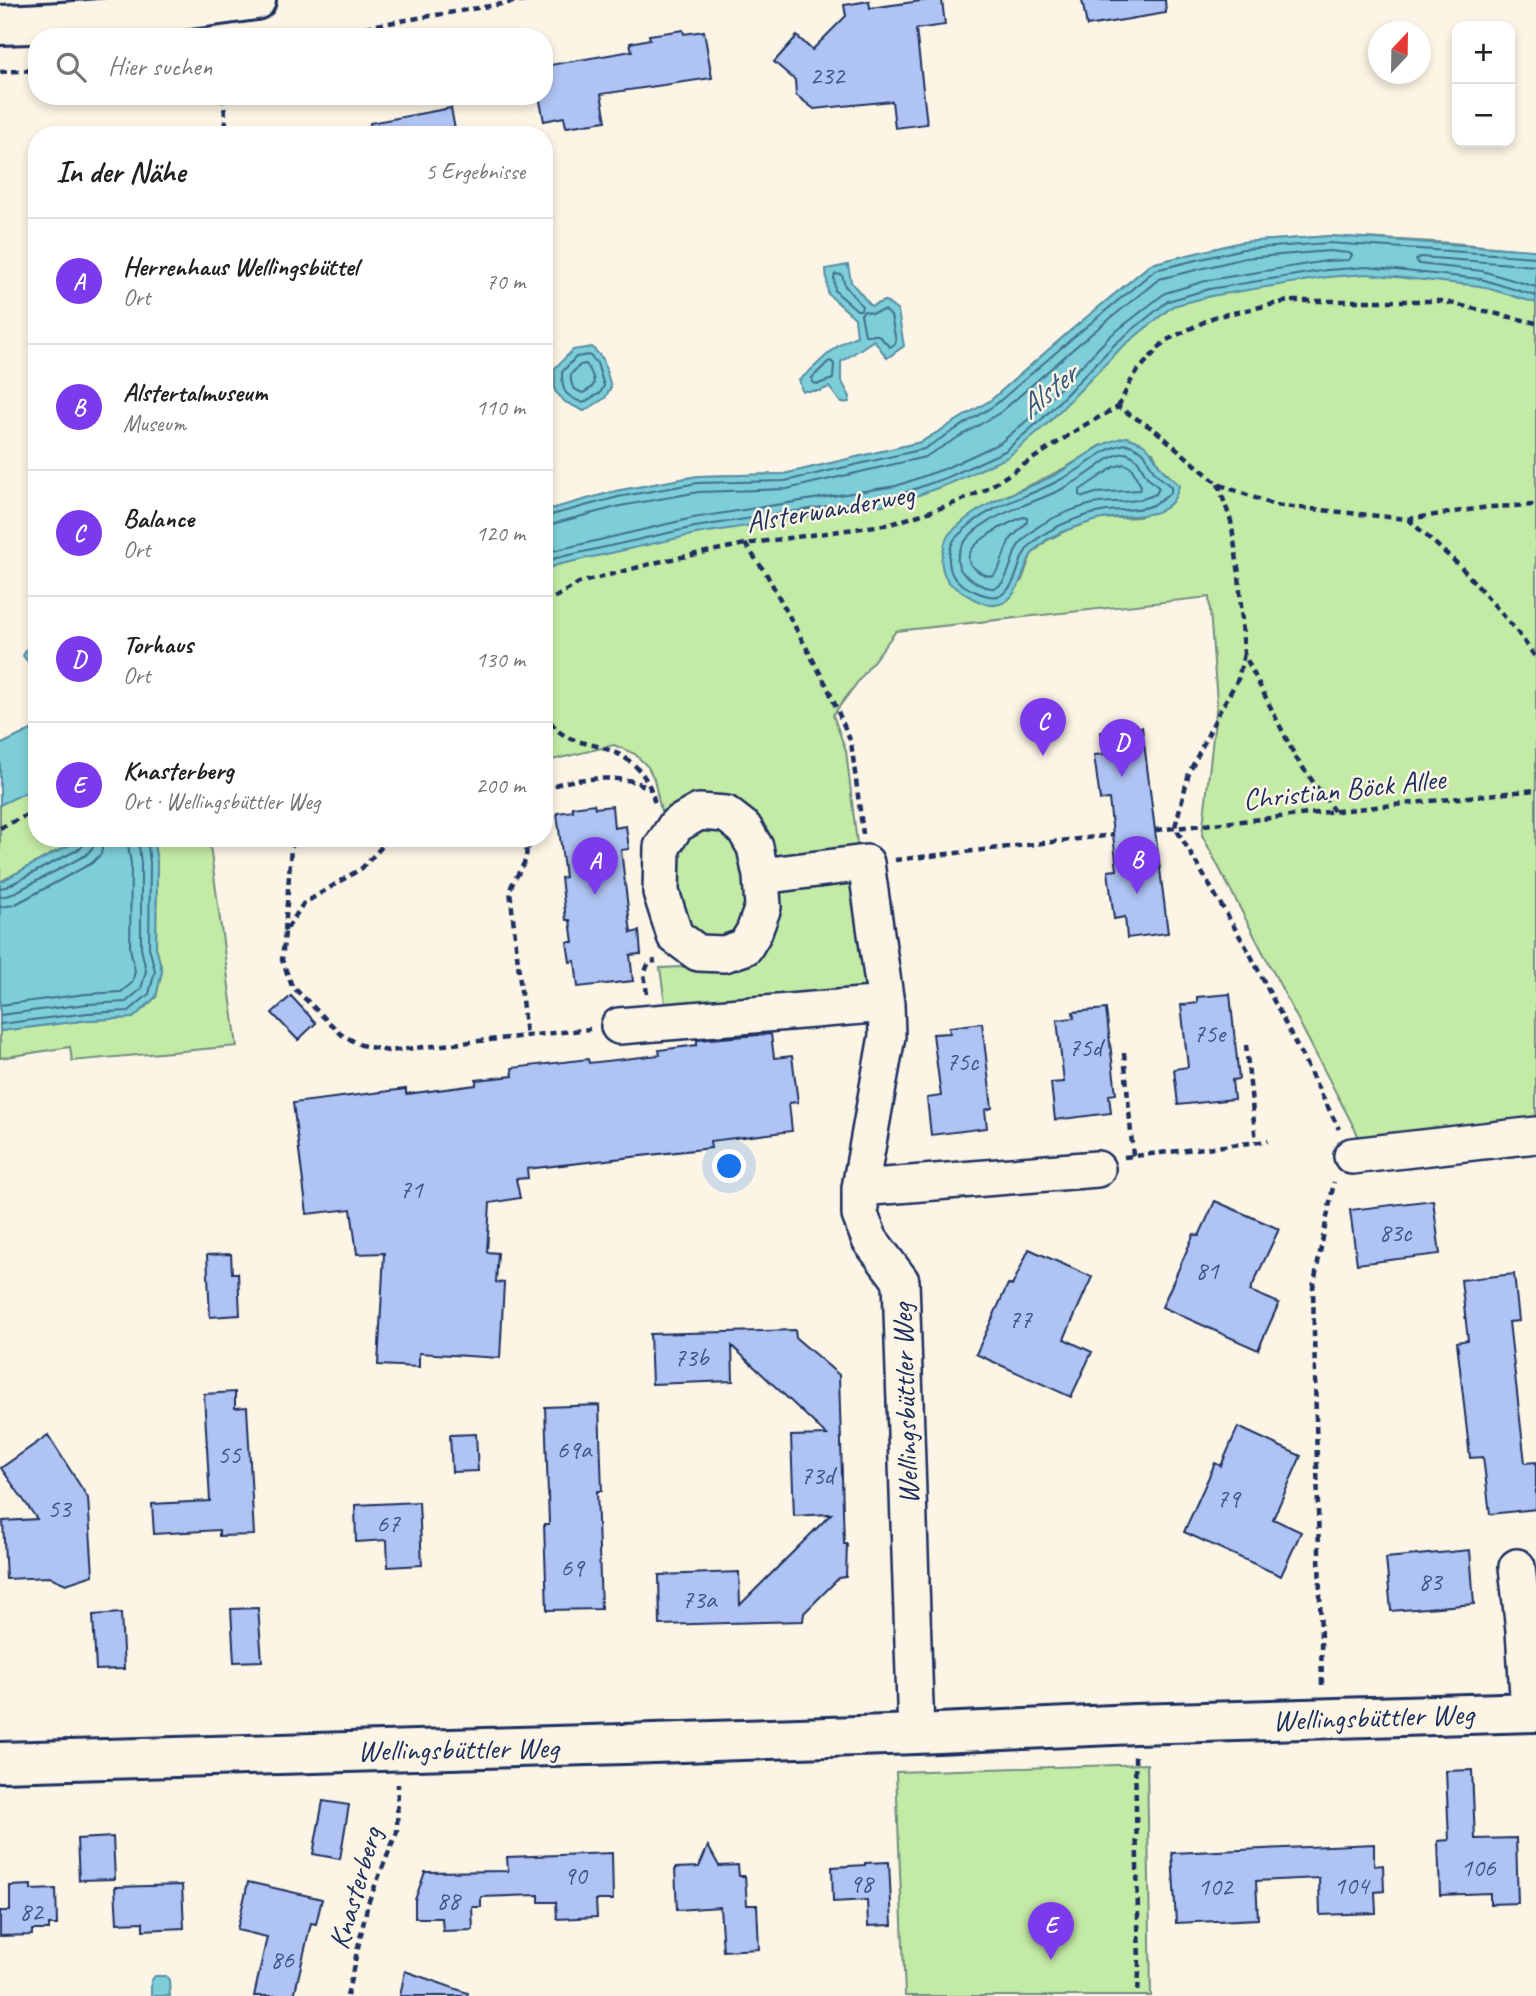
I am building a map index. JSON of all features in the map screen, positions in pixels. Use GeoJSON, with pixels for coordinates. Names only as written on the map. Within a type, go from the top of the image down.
{"type":"FeatureCollection","features":[{"type":"Feature","properties":{"kind":"main road"},"geometry":{"type":"LineString","coordinates":[[0,26],[183,10],[256,0]]}},
{"type":"Feature","properties":{"kind":"main road","name":"Wellingsbüttler Weg"},"geometry":{"type":"LineString","coordinates":[[0,1762],[1533,1712]]}},
{"type":"Feature","properties":{"kind":"street"},"geometry":{"type":"LineString","coordinates":[[699,812],[726,814],[744,828],[755,847],[761,876],[763,907],[745,947],[724,954],[698,953],[675,936],[661,892],[662,847],[676,825],[699,812]]}},
{"type":"Feature","properties":{"kind":"street"},"geometry":{"type":"LineString","coordinates":[[761,876],[866,863]]}},
{"type":"Feature","properties":{"kind":"street","name":"Wellingsbüttler Weg"},"geometry":{"type":"LineString","coordinates":[[866,863],[886,1004],[887,1036],[860,1188],[860,1215],[870,1240],[901,1281],[916,1734]]}},
{"type":"Feature","properties":{"kind":"street"},"geometry":{"type":"LineString","coordinates":[[635,1024],[886,1004]]}},
{"type":"Feature","properties":{"kind":"street"},"geometry":{"type":"LineString","coordinates":[[1352,1156],[1536,1135]]}},
{"type":"Feature","properties":{"kind":"street"},"geometry":{"type":"LineString","coordinates":[[860,1188],[1097,1169]]}},
{"type":"Feature","properties":{"kind":"street"},"geometry":{"type":"LineString","coordinates":[[1517,1567],[1533,1712]]}},
{"type":"Feature","properties":{"kind":"path"},"geometry":{"type":"LineString","coordinates":[[359,28],[525,0]]}},
{"type":"Feature","properties":{"kind":"path"},"geometry":{"type":"LineString","coordinates":[[0,72],[28,70]]}},
{"type":"Feature","properties":{"kind":"path"},"geometry":{"type":"LineString","coordinates":[[224,105],[226,126]]}},
{"type":"Feature","properties":{"kind":"path"},"geometry":{"type":"LineString","coordinates":[[1536,323],[1441,301],[1288,301],[1214,317],[1165,341],[1134,375],[1118,407],[1155,430],[1218,484],[1275,506],[1408,519],[1489,507],[1536,505]]}},
{"type":"Feature","properties":{"kind":"path","name":"Alsterwanderweg"},"geometry":{"type":"LineString","coordinates":[[553,599],[579,583],[658,562],[745,544],[891,524],[950,505],[985,490],[1083,426],[1118,407]]}},
{"type":"Feature","properties":{"kind":"path"},"geometry":{"type":"LineString","coordinates":[[1218,484],[1231,521],[1235,547],[1244,654],[1238,679],[1189,773],[1175,827],[1250,952],[1352,1156],[1334,1182],[1313,1288],[1323,1718]]}},
{"type":"Feature","properties":{"kind":"path"},"geometry":{"type":"LineString","coordinates":[[1408,519],[1461,567],[1516,629],[1536,658]]}},
{"type":"Feature","properties":{"kind":"path"},"geometry":{"type":"LineString","coordinates":[[745,544],[767,575],[827,686],[851,742],[866,863],[1113,835]]}},
{"type":"Feature","properties":{"kind":"path"},"geometry":{"type":"LineString","coordinates":[[1244,654],[1296,758],[1334,811]]}},
{"type":"Feature","properties":{"kind":"path"},"geometry":{"type":"LineString","coordinates":[[553,724],[559,732],[568,737],[606,748],[637,767],[646,777],[652,790],[662,847]]}},
{"type":"Feature","properties":{"kind":"path"},"geometry":{"type":"LineString","coordinates":[[553,786],[563,782],[613,779],[635,782],[652,790]]}},
{"type":"Feature","properties":{"kind":"path","name":"Christian Böck Allee"},"geometry":{"type":"LineString","coordinates":[[1156,830],[1536,790]]}},
{"type":"Feature","properties":{"kind":"path"},"geometry":{"type":"LineString","coordinates":[[0,828],[28,814]]}},
{"type":"Feature","properties":{"kind":"path"},"geometry":{"type":"LineString","coordinates":[[292,847],[282,960],[292,986],[342,1035],[361,1045],[388,1051],[583,1030]]}},
{"type":"Feature","properties":{"kind":"path"},"geometry":{"type":"LineString","coordinates":[[285,932],[303,904],[362,868],[382,847]]}},
{"type":"Feature","properties":{"kind":"path"},"geometry":{"type":"LineString","coordinates":[[526,1036],[510,890],[524,864],[528,847]]}},
{"type":"Feature","properties":{"kind":"path"},"geometry":{"type":"LineString","coordinates":[[635,1024],[644,974],[649,962],[676,959],[687,945]]}},
{"type":"Feature","properties":{"kind":"path"},"geometry":{"type":"LineString","coordinates":[[1246,1045],[1256,1142]]}},
{"type":"Feature","properties":{"kind":"path"},"geometry":{"type":"LineString","coordinates":[[1124,1053],[1133,1156]]}},
{"type":"Feature","properties":{"kind":"path"},"geometry":{"type":"LineString","coordinates":[[1097,1169],[1104,1159],[1268,1141]]}},
{"type":"Feature","properties":{"kind":"path"},"geometry":{"type":"LineString","coordinates":[[1135,1724],[1138,1996]]}},
{"type":"Feature","properties":{"kind":"path","name":"Knasterberg"},"geometry":{"type":"LineString","coordinates":[[347,1996],[368,1903],[397,1832],[399,1750]]}},
{"type":"Feature","properties":{"kind":"green space"},"geometry":{"type":"Polygon","coordinates":[[[1330,236],[1536,251],[1536,1119],[1359,1137],[1202,835],[1217,702],[1209,597],[896,631],[833,715],[846,751],[858,852],[770,862],[758,837],[662,816],[654,779],[648,767],[635,754],[614,745],[553,760],[553,508],[616,491],[698,476],[784,474],[921,442],[991,400],[1151,264],[1242,242],[1330,236]],[[1101,445],[1062,470],[992,502],[994,605],[1008,600],[1022,580],[1031,555],[1046,541],[1067,530],[1099,519],[1140,517],[1179,485],[1160,467],[1153,452],[1101,445]]]}},
{"type":"Feature","properties":{"kind":"green space"},"geometry":{"type":"Polygon","coordinates":[[[28,731],[28,847],[66,847],[0,882],[0,745],[28,731]]]}},
{"type":"Feature","properties":{"kind":"green space"},"geometry":{"type":"Polygon","coordinates":[[[711,826],[729,835],[745,855],[748,902],[733,930],[725,936],[715,938],[703,936],[691,929],[680,908],[675,861],[690,834],[711,826]]]}},
{"type":"Feature","properties":{"kind":"green space"},"geometry":{"type":"Polygon","coordinates":[[[154,847],[210,847],[237,1046],[72,1061],[70,1047],[0,1058],[0,1031],[89,1020],[133,1018],[156,997],[162,971],[156,947],[157,862],[154,847]]]}},
{"type":"Feature","properties":{"kind":"green space"},"geometry":{"type":"Polygon","coordinates":[[[860,880],[875,990],[667,1018],[660,968],[707,966],[772,890],[860,880]]]}},
{"type":"Feature","properties":{"kind":"green space"},"geometry":{"type":"Polygon","coordinates":[[[1147,1764],[1151,1996],[905,1996],[896,1772],[1147,1764]]]}},
{"type":"Feature","properties":{"kind":"water","name":"Alster"},"geometry":{"type":"Polygon","coordinates":[[[1330,236],[1533,250],[1536,251],[1536,303],[1480,286],[1367,274],[1328,277],[1211,296],[1173,306],[1121,348],[1047,424],[1008,457],[951,483],[900,502],[696,534],[553,567],[553,508],[616,491],[698,476],[784,474],[921,442],[991,400],[1151,264],[1242,242],[1330,236]]]}},
{"type":"Feature","properties":{"kind":"water"},"geometry":{"type":"Polygon","coordinates":[[[848,265],[851,282],[871,306],[885,301],[898,311],[904,346],[887,358],[874,340],[841,362],[841,380],[850,397],[849,402],[841,403],[829,387],[820,391],[802,391],[799,380],[833,350],[857,336],[855,318],[828,294],[826,269],[848,265]]]}},
{"type":"Feature","properties":{"kind":"water"},"geometry":{"type":"Polygon","coordinates":[[[592,347],[603,359],[611,387],[605,398],[584,411],[565,402],[555,391],[555,368],[573,350],[592,347]]]}},
{"type":"Feature","properties":{"kind":"water"},"geometry":{"type":"Polygon","coordinates":[[[1127,437],[1147,447],[1161,468],[1179,485],[1167,507],[1144,515],[1105,518],[1050,537],[1031,555],[1014,593],[1002,603],[983,603],[966,595],[949,582],[942,563],[945,543],[950,533],[969,516],[1053,476],[1107,443],[1127,437]]]}},
{"type":"Feature","properties":{"kind":"water"},"geometry":{"type":"Polygon","coordinates":[[[28,647],[28,662],[23,656],[28,647]]]}},
{"type":"Feature","properties":{"kind":"water"},"geometry":{"type":"Polygon","coordinates":[[[28,731],[28,791],[0,805],[0,745],[28,731]]]}},
{"type":"Feature","properties":{"kind":"water"},"geometry":{"type":"Polygon","coordinates":[[[66,847],[154,847],[157,862],[156,947],[162,971],[156,997],[133,1018],[89,1020],[0,1031],[0,882],[66,847]]]}},
{"type":"Feature","properties":{"kind":"water"},"geometry":{"type":"Polygon","coordinates":[[[155,1976],[166,1976],[169,1980],[170,1996],[151,1996],[151,1981],[155,1976]]]}},
{"type":"Feature","properties":{"kind":"building"},"geometry":{"type":"Polygon","coordinates":[[[942,0],[945,25],[916,29],[927,124],[895,128],[892,101],[814,109],[796,95],[795,80],[774,62],[797,36],[812,50],[846,16],[844,5],[869,1],[870,8],[942,0]]]}},
{"type":"Feature","properties":{"kind":"building"},"geometry":{"type":"Polygon","coordinates":[[[1082,0],[1165,0],[1166,13],[1087,26],[1082,0]]]}},
{"type":"Feature","properties":{"kind":"building"},"geometry":{"type":"Polygon","coordinates":[[[683,30],[684,34],[704,31],[712,78],[601,94],[606,121],[566,127],[564,117],[544,121],[541,105],[553,105],[553,64],[632,51],[630,43],[650,39],[649,35],[683,30]]]}},
{"type":"Feature","properties":{"kind":"building"},"geometry":{"type":"Polygon","coordinates":[[[451,108],[454,126],[370,126],[370,123],[451,108]]]}},
{"type":"Feature","properties":{"kind":"building"},"geometry":{"type":"Polygon","coordinates":[[[1142,727],[1168,933],[1127,938],[1125,917],[1114,919],[1108,871],[1117,870],[1109,799],[1100,800],[1094,755],[1104,754],[1101,732],[1142,727]]]}},
{"type":"Feature","properties":{"kind":"building"},"geometry":{"type":"Polygon","coordinates":[[[594,804],[595,808],[612,806],[614,828],[626,826],[629,849],[621,850],[631,933],[639,931],[641,954],[630,955],[633,981],[578,987],[575,961],[570,962],[567,942],[573,942],[570,920],[566,920],[561,878],[565,877],[557,813],[573,811],[572,807],[594,804]]]}},
{"type":"Feature","properties":{"kind":"building"},"geometry":{"type":"Polygon","coordinates":[[[1230,994],[1239,1079],[1232,1080],[1234,1099],[1178,1105],[1174,1069],[1188,1067],[1181,1005],[1197,1003],[1197,997],[1230,994]]]}},
{"type":"Feature","properties":{"kind":"building"},"geometry":{"type":"Polygon","coordinates":[[[291,996],[316,1023],[298,1040],[272,1013],[291,996]]]}},
{"type":"Feature","properties":{"kind":"building"},"geometry":{"type":"Polygon","coordinates":[[[1106,1009],[1116,1094],[1109,1095],[1111,1113],[1055,1120],[1051,1083],[1064,1082],[1057,1020],[1074,1018],[1073,1012],[1106,1009]]]}},
{"type":"Feature","properties":{"kind":"building"},"geometry":{"type":"Polygon","coordinates":[[[982,1023],[992,1108],[985,1110],[987,1128],[931,1135],[927,1098],[941,1096],[933,1034],[950,1033],[949,1027],[982,1023]]]}},
{"type":"Feature","properties":{"kind":"building"},"geometry":{"type":"Polygon","coordinates":[[[771,1034],[774,1058],[792,1056],[798,1102],[789,1103],[792,1131],[710,1141],[711,1148],[527,1169],[528,1178],[516,1179],[520,1198],[490,1203],[487,1252],[498,1253],[496,1282],[504,1283],[500,1358],[419,1353],[419,1367],[378,1365],[384,1253],[357,1254],[351,1209],[307,1214],[293,1103],[406,1089],[406,1094],[476,1085],[476,1080],[513,1076],[512,1068],[588,1059],[589,1063],[660,1055],[659,1050],[697,1045],[697,1040],[771,1034]]]}},
{"type":"Feature","properties":{"kind":"building"},"geometry":{"type":"Polygon","coordinates":[[[1433,1200],[1440,1254],[1357,1264],[1350,1210],[1433,1200]]]}},
{"type":"Feature","properties":{"kind":"building"},"geometry":{"type":"Polygon","coordinates":[[[1215,1201],[1279,1229],[1250,1291],[1279,1303],[1258,1350],[1162,1307],[1194,1234],[1199,1236],[1215,1201]]]}},
{"type":"Feature","properties":{"kind":"building"},"geometry":{"type":"Polygon","coordinates":[[[1029,1249],[1092,1277],[1064,1339],[1092,1352],[1071,1397],[976,1354],[1008,1284],[1012,1286],[1029,1249]]]}},
{"type":"Feature","properties":{"kind":"building"},"geometry":{"type":"Polygon","coordinates":[[[231,1254],[232,1273],[238,1273],[240,1315],[210,1317],[207,1255],[231,1254]]]}},
{"type":"Feature","properties":{"kind":"building"},"geometry":{"type":"Polygon","coordinates":[[[1514,1274],[1519,1321],[1509,1322],[1525,1463],[1536,1462],[1536,1509],[1490,1514],[1483,1457],[1470,1458],[1457,1342],[1468,1340],[1461,1280],[1514,1274]]]}},
{"type":"Feature","properties":{"kind":"building"},"geometry":{"type":"Polygon","coordinates":[[[795,1330],[796,1338],[839,1375],[844,1544],[847,1544],[846,1577],[839,1578],[804,1613],[803,1621],[660,1625],[659,1575],[739,1572],[740,1605],[831,1514],[794,1516],[791,1436],[827,1435],[732,1346],[733,1381],[652,1384],[650,1334],[795,1330]]]}},
{"type":"Feature","properties":{"kind":"building"},"geometry":{"type":"Polygon","coordinates":[[[235,1392],[235,1408],[247,1407],[254,1535],[219,1536],[219,1530],[154,1534],[152,1504],[210,1501],[204,1394],[235,1392]]]}},
{"type":"Feature","properties":{"kind":"building"},"geometry":{"type":"Polygon","coordinates":[[[599,1405],[602,1491],[597,1491],[601,1609],[547,1610],[544,1524],[549,1524],[545,1407],[599,1405]]]}},
{"type":"Feature","properties":{"kind":"building"},"geometry":{"type":"Polygon","coordinates":[[[1238,1427],[1301,1456],[1273,1519],[1301,1532],[1281,1576],[1184,1532],[1215,1463],[1221,1466],[1238,1427]]]}},
{"type":"Feature","properties":{"kind":"building"},"geometry":{"type":"Polygon","coordinates":[[[476,1434],[478,1471],[452,1472],[450,1435],[476,1434]]]}},
{"type":"Feature","properties":{"kind":"building"},"geometry":{"type":"Polygon","coordinates":[[[48,1435],[88,1498],[93,1575],[66,1584],[50,1577],[6,1579],[3,1521],[37,1519],[1,1468],[48,1435]]]}},
{"type":"Feature","properties":{"kind":"building"},"geometry":{"type":"Polygon","coordinates":[[[419,1502],[422,1565],[388,1567],[387,1540],[356,1542],[355,1505],[419,1502]]]}},
{"type":"Feature","properties":{"kind":"building"},"geometry":{"type":"Polygon","coordinates":[[[1470,1550],[1474,1604],[1391,1611],[1386,1558],[1470,1550]]]}},
{"type":"Feature","properties":{"kind":"building"},"geometry":{"type":"Polygon","coordinates":[[[258,1608],[262,1661],[234,1662],[231,1609],[258,1608]]]}},
{"type":"Feature","properties":{"kind":"building"},"geometry":{"type":"Polygon","coordinates":[[[121,1613],[124,1669],[96,1670],[93,1615],[121,1613]]]}},
{"type":"Feature","properties":{"kind":"building"},"geometry":{"type":"Polygon","coordinates":[[[1472,1770],[1475,1839],[1516,1838],[1518,1903],[1490,1904],[1490,1893],[1440,1895],[1438,1841],[1449,1840],[1446,1771],[1472,1770]]]}},
{"type":"Feature","properties":{"kind":"building"},"geometry":{"type":"Polygon","coordinates":[[[323,1801],[349,1805],[340,1859],[313,1854],[323,1801]]]}},
{"type":"Feature","properties":{"kind":"building"},"geometry":{"type":"Polygon","coordinates":[[[113,1837],[115,1879],[79,1880],[77,1839],[113,1837]]]}},
{"type":"Feature","properties":{"kind":"building"},"geometry":{"type":"Polygon","coordinates":[[[1374,1844],[1374,1866],[1383,1865],[1384,1891],[1375,1892],[1376,1913],[1320,1915],[1319,1878],[1256,1881],[1258,1919],[1176,1923],[1172,1853],[1374,1844]]]}},
{"type":"Feature","properties":{"kind":"building"},"geometry":{"type":"Polygon","coordinates":[[[708,1846],[719,1866],[738,1865],[739,1876],[745,1876],[747,1905],[757,1905],[759,1949],[723,1951],[720,1907],[677,1910],[675,1868],[699,1867],[708,1846]]]}},
{"type":"Feature","properties":{"kind":"building"},"geometry":{"type":"Polygon","coordinates":[[[612,1853],[613,1900],[596,1900],[597,1917],[557,1919],[556,1902],[539,1902],[539,1895],[481,1897],[481,1907],[472,1907],[473,1930],[443,1931],[442,1918],[415,1918],[415,1900],[425,1872],[508,1871],[507,1857],[612,1853]]]}},
{"type":"Feature","properties":{"kind":"building"},"geometry":{"type":"Polygon","coordinates":[[[889,1862],[892,1925],[868,1926],[867,1900],[833,1902],[832,1867],[889,1862]]]}},
{"type":"Feature","properties":{"kind":"building"},"geometry":{"type":"Polygon","coordinates":[[[248,1882],[322,1899],[316,1924],[311,1923],[294,1996],[254,1996],[267,1937],[237,1930],[248,1882]]]}},
{"type":"Feature","properties":{"kind":"building"},"geometry":{"type":"Polygon","coordinates":[[[31,1885],[31,1890],[56,1889],[57,1925],[49,1925],[49,1930],[32,1930],[32,1935],[0,1936],[0,1911],[10,1911],[10,1886],[31,1885]]]}},
{"type":"Feature","properties":{"kind":"building"},"geometry":{"type":"Polygon","coordinates":[[[182,1885],[184,1928],[143,1930],[143,1922],[117,1923],[115,1887],[182,1885]]]}},
{"type":"Feature","properties":{"kind":"building"},"geometry":{"type":"Polygon","coordinates":[[[405,1971],[468,1993],[467,1996],[400,1996],[405,1971]]]}},
{"type":"Feature","properties":{"kind":"place","name":"Balance"},"geometry":{"type":"Point","coordinates":[1043,756]}},
{"type":"Feature","properties":{"kind":"place","name":"Torhaus"},"geometry":{"type":"Point","coordinates":[1122,777]}},
{"type":"Feature","properties":{"kind":"place","name":"Alstertalmuseum"},"geometry":{"type":"Point","coordinates":[1137,894]}},
{"type":"Feature","properties":{"kind":"place","name":"Herrenhaus Wellingsbüttel"},"geometry":{"type":"Point","coordinates":[595,895]}},
{"type":"Feature","properties":{"kind":"place","name":"Knasterberg"},"geometry":{"type":"Point","coordinates":[1051,1960]}}]}
